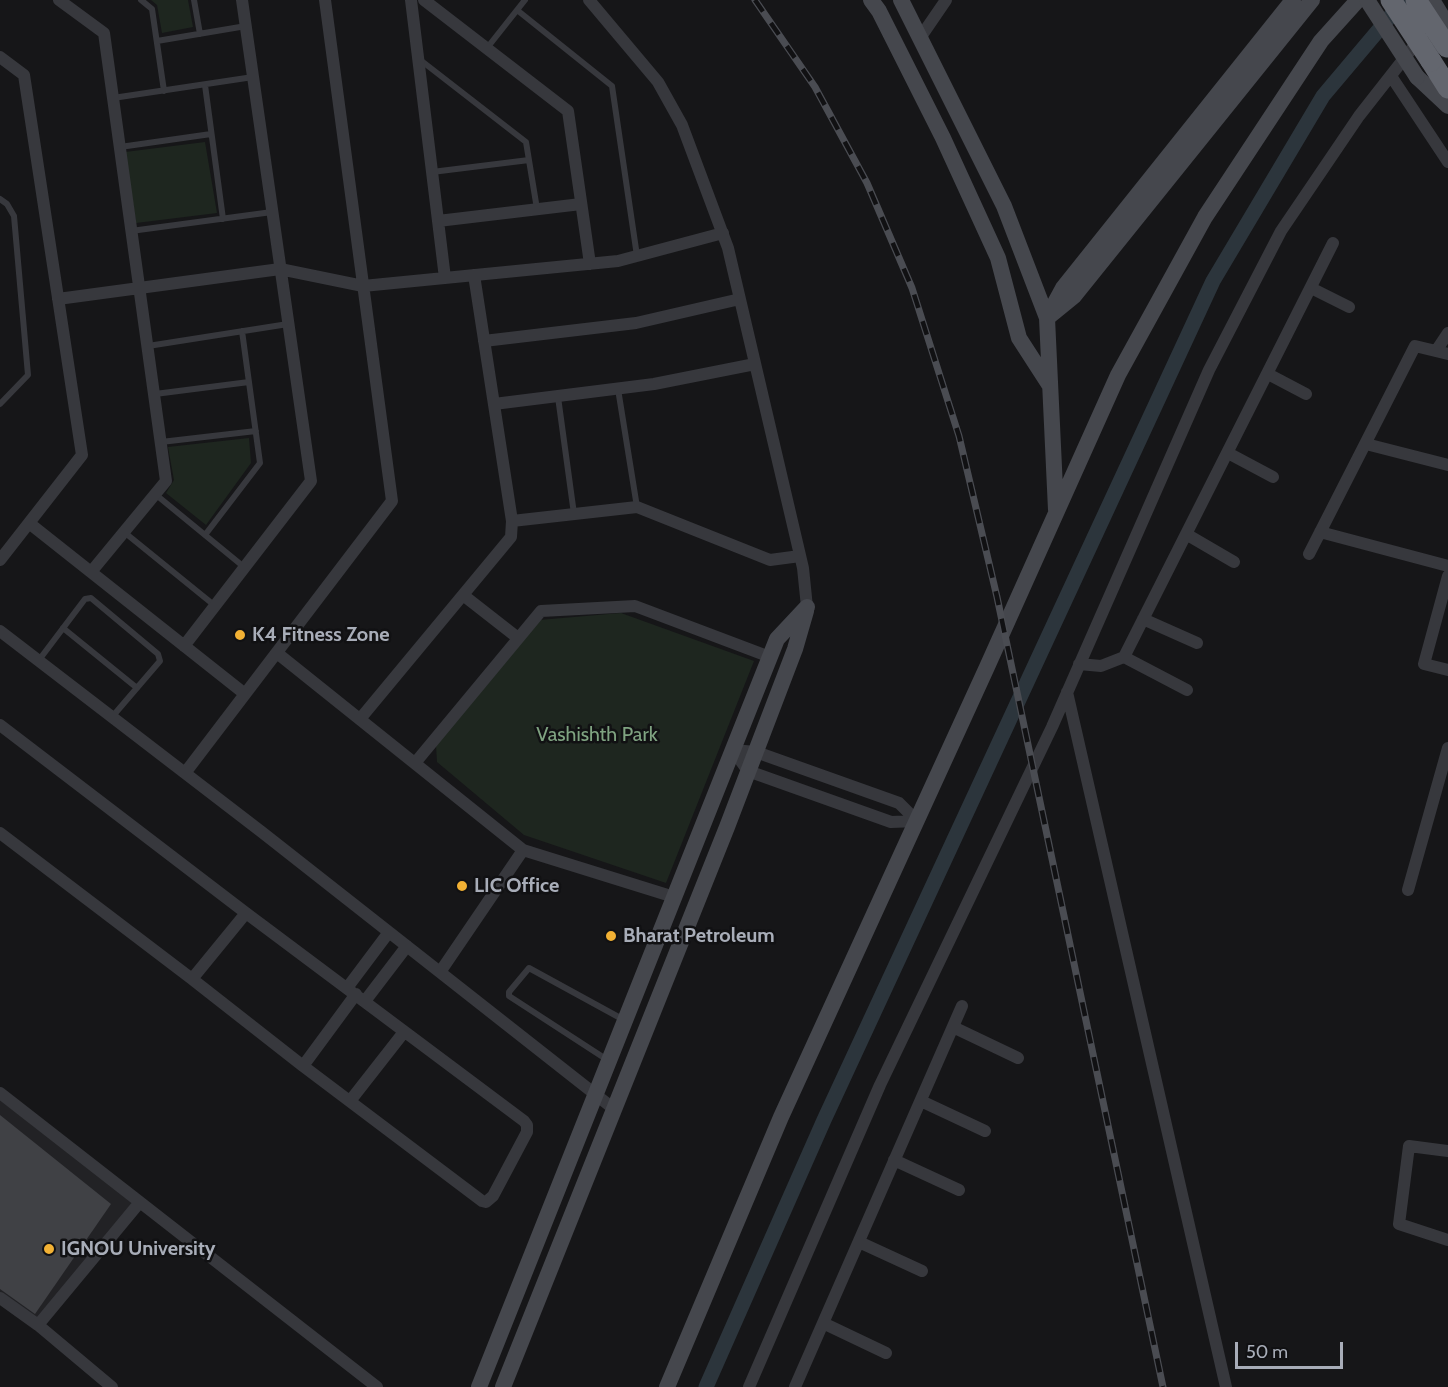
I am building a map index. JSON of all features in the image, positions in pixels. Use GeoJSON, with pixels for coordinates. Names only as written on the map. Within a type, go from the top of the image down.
{"type":"FeatureCollection","features":[{"type":"Feature","properties":{"kind":"highway"},"geometry":{"type":"LineString","coordinates":[[1391,0],[1438,52]]}},
{"type":"Feature","properties":{"kind":"highway"},"geometry":{"type":"LineString","coordinates":[[1416,0],[1438,52],[1448,88]]}},
{"type":"Feature","properties":{"kind":"street"},"geometry":{"type":"LineString","coordinates":[[59,0],[104,33],[166,481],[91,572]]}},
{"type":"Feature","properties":{"kind":"street"},"geometry":{"type":"LineString","coordinates":[[184,646],[311,481],[242,0]]}},
{"type":"Feature","properties":{"kind":"street"},"geometry":{"type":"LineString","coordinates":[[184,773],[393,501],[325,0]]}},
{"type":"Feature","properties":{"kind":"street"},"geometry":{"type":"LineString","coordinates":[[411,0],[445,278]]}},
{"type":"Feature","properties":{"kind":"street"},"geometry":{"type":"LineString","coordinates":[[424,0],[568,111],[590,264]]}},
{"type":"Feature","properties":{"kind":"street"},"geometry":{"type":"LineString","coordinates":[[503,1387],[756,752],[795,649],[807,608],[800,556],[723,233],[682,125],[658,82],[589,0]]}},
{"type":"Feature","properties":{"kind":"street"},"geometry":{"type":"LineString","coordinates":[[871,0],[879,11],[943,138],[998,258],[1019,338],[1050,386]]}},
{"type":"Feature","properties":{"kind":"street"},"geometry":{"type":"LineString","coordinates":[[901,0],[1004,206],[1047,318],[1056,514]]}},
{"type":"Feature","properties":{"kind":"street"},"geometry":{"type":"LineString","coordinates":[[920,38],[946,0]]}},
{"type":"Feature","properties":{"kind":"street"},"geometry":{"type":"LineString","coordinates":[[1047,318],[1063,288],[1293,0]]}},
{"type":"Feature","properties":{"kind":"street"},"geometry":{"type":"LineString","coordinates":[[1047,318],[1074,296],[1312,0]]}},
{"type":"Feature","properties":{"kind":"street"},"geometry":{"type":"LineString","coordinates":[[668,1387],[781,1117],[1118,375],[1205,217],[1322,41],[1358,0]]}},
{"type":"Feature","properties":{"kind":"street"},"geometry":{"type":"LineString","coordinates":[[1367,0],[1438,52]]}},
{"type":"Feature","properties":{"kind":"street"},"geometry":{"type":"LineString","coordinates":[[1432,0],[1438,52],[1448,106]]}},
{"type":"Feature","properties":{"kind":"street"},"geometry":{"type":"LineString","coordinates":[[749,1387],[880,1085],[1067,692],[1209,370],[1281,231],[1359,116],[1448,4]]}},
{"type":"Feature","properties":{"kind":"street"},"geometry":{"type":"LineString","coordinates":[[0,57],[24,75],[82,455],[0,560]]}},
{"type":"Feature","properties":{"kind":"street"},"geometry":{"type":"LineString","coordinates":[[1391,76],[1448,162]]}},
{"type":"Feature","properties":{"kind":"street"},"geometry":{"type":"LineString","coordinates":[[438,221],[581,204]]}},
{"type":"Feature","properties":{"kind":"street"},"geometry":{"type":"LineString","coordinates":[[58,299],[280,269],[363,285],[590,264],[618,261],[723,233]]}},
{"type":"Feature","properties":{"kind":"street"},"geometry":{"type":"LineString","coordinates":[[1079,664],[1101,666],[1124,657],[1333,243]]}},
{"type":"Feature","properties":{"kind":"street"},"geometry":{"type":"LineString","coordinates":[[360,719],[511,537],[512,521],[474,275]]}},
{"type":"Feature","properties":{"kind":"street"},"geometry":{"type":"LineString","coordinates":[[1311,288],[1349,307]]}},
{"type":"Feature","properties":{"kind":"street"},"geometry":{"type":"LineString","coordinates":[[484,341],[636,323],[740,298]]}},
{"type":"Feature","properties":{"kind":"street"},"geometry":{"type":"LineString","coordinates":[[1310,554],[1415,346],[1442,352],[1448,333]]}},
{"type":"Feature","properties":{"kind":"street"},"geometry":{"type":"LineString","coordinates":[[494,404],[654,384],[755,364]]}},
{"type":"Feature","properties":{"kind":"street"},"geometry":{"type":"LineString","coordinates":[[1268,374],[1306,394]]}},
{"type":"Feature","properties":{"kind":"street"},"geometry":{"type":"LineString","coordinates":[[1365,444],[1448,465]]}},
{"type":"Feature","properties":{"kind":"street"},"geometry":{"type":"LineString","coordinates":[[1228,453],[1273,477]]}},
{"type":"Feature","properties":{"kind":"street"},"geometry":{"type":"LineString","coordinates":[[512,521],[638,507],[770,560],[800,556]]}},
{"type":"Feature","properties":{"kind":"street"},"geometry":{"type":"LineString","coordinates":[[29,523],[245,694]]}},
{"type":"Feature","properties":{"kind":"street"},"geometry":{"type":"LineString","coordinates":[[1320,532],[1448,566]]}},
{"type":"Feature","properties":{"kind":"street"},"geometry":{"type":"LineString","coordinates":[[1186,534],[1234,562]]}},
{"type":"Feature","properties":{"kind":"street"},"geometry":{"type":"LineString","coordinates":[[1448,576],[1424,664],[1448,670]]}},
{"type":"Feature","properties":{"kind":"street"},"geometry":{"type":"LineString","coordinates":[[463,595],[518,638]]}},
{"type":"Feature","properties":{"kind":"street"},"geometry":{"type":"LineString","coordinates":[[415,764],[541,611],[635,606],[770,657]]}},
{"type":"Feature","properties":{"kind":"street"},"geometry":{"type":"LineString","coordinates":[[479,1387],[777,639],[807,608]]}},
{"type":"Feature","properties":{"kind":"street"},"geometry":{"type":"LineString","coordinates":[[1143,619],[1197,643]]}},
{"type":"Feature","properties":{"kind":"street"},"geometry":{"type":"LineString","coordinates":[[0,631],[614,1109]]}},
{"type":"Feature","properties":{"kind":"street"},"geometry":{"type":"LineString","coordinates":[[276,653],[523,850],[674,897]]}},
{"type":"Feature","properties":{"kind":"street"},"geometry":{"type":"LineString","coordinates":[[1124,657],[1187,690]]}},
{"type":"Feature","properties":{"kind":"street"},"geometry":{"type":"LineString","coordinates":[[1067,692],[1226,1387]]}},
{"type":"Feature","properties":{"kind":"street"},"geometry":{"type":"LineString","coordinates":[[0,725],[527,1125],[527,1132],[493,1196],[486,1202],[482,1201],[0,833]]}},
{"type":"Feature","properties":{"kind":"street"},"geometry":{"type":"LineString","coordinates":[[1408,890],[1448,748]]}},
{"type":"Feature","properties":{"kind":"street"},"geometry":{"type":"LineString","coordinates":[[733,750],[756,752],[899,803],[916,821]]}},
{"type":"Feature","properties":{"kind":"street"},"geometry":{"type":"LineString","coordinates":[[733,750],[748,771],[891,822],[916,821]]}},
{"type":"Feature","properties":{"kind":"street"},"geometry":{"type":"LineString","coordinates":[[440,972],[523,850]]}},
{"type":"Feature","properties":{"kind":"street"},"geometry":{"type":"LineString","coordinates":[[192,980],[246,913]]}},
{"type":"Feature","properties":{"kind":"street"},"geometry":{"type":"LineString","coordinates":[[303,1066],[356,994],[389,932]]}},
{"type":"Feature","properties":{"kind":"street"},"geometry":{"type":"LineString","coordinates":[[356,994],[407,946]]}},
{"type":"Feature","properties":{"kind":"street"},"geometry":{"type":"LineString","coordinates":[[795,1387],[962,1006]]}},
{"type":"Feature","properties":{"kind":"street"},"geometry":{"type":"LineString","coordinates":[[953,1027],[1018,1058]]}},
{"type":"Feature","properties":{"kind":"street"},"geometry":{"type":"LineString","coordinates":[[350,1101],[405,1032]]}},
{"type":"Feature","properties":{"kind":"street"},"geometry":{"type":"LineString","coordinates":[[0,1093],[377,1387]]}},
{"type":"Feature","properties":{"kind":"street"},"geometry":{"type":"LineString","coordinates":[[921,1101],[985,1131]]}},
{"type":"Feature","properties":{"kind":"street"},"geometry":{"type":"LineString","coordinates":[[1448,1151],[1409,1146],[1400,1224],[1448,1239]]}},
{"type":"Feature","properties":{"kind":"street"},"geometry":{"type":"LineString","coordinates":[[894,1160],[959,1190]]}},
{"type":"Feature","properties":{"kind":"street"},"geometry":{"type":"LineString","coordinates":[[38,1325],[140,1202]]}},
{"type":"Feature","properties":{"kind":"street"},"geometry":{"type":"LineString","coordinates":[[859,1242],[922,1271]]}},
{"type":"Feature","properties":{"kind":"street"},"geometry":{"type":"LineString","coordinates":[[0,1298],[38,1325],[112,1387]]}},
{"type":"Feature","properties":{"kind":"street"},"geometry":{"type":"LineString","coordinates":[[823,1323],[886,1353]]}},
{"type":"Feature","properties":{"kind":"lane"},"geometry":{"type":"LineString","coordinates":[[141,0],[152,9],[164,91]]}},
{"type":"Feature","properties":{"kind":"lane"},"geometry":{"type":"LineString","coordinates":[[194,0],[200,34]]}},
{"type":"Feature","properties":{"kind":"lane"},"geometry":{"type":"LineString","coordinates":[[487,49],[525,0]]}},
{"type":"Feature","properties":{"kind":"lane"},"geometry":{"type":"LineString","coordinates":[[517,10],[612,86],[637,256]]}},
{"type":"Feature","properties":{"kind":"lane"},"geometry":{"type":"LineString","coordinates":[[156,41],[246,26]]}},
{"type":"Feature","properties":{"kind":"lane"},"geometry":{"type":"LineString","coordinates":[[418,58],[526,142],[537,209]]}},
{"type":"Feature","properties":{"kind":"lane"},"geometry":{"type":"LineString","coordinates":[[113,98],[253,77]]}},
{"type":"Feature","properties":{"kind":"lane"},"geometry":{"type":"LineString","coordinates":[[205,84],[223,219]]}},
{"type":"Feature","properties":{"kind":"lane"},"geometry":{"type":"LineString","coordinates":[[120,147],[211,134]]}},
{"type":"Feature","properties":{"kind":"lane"},"geometry":{"type":"LineString","coordinates":[[432,172],[529,160]]}},
{"type":"Feature","properties":{"kind":"lane"},"geometry":{"type":"LineString","coordinates":[[0,199],[7,204],[14,216],[28,375],[0,404]]}},
{"type":"Feature","properties":{"kind":"lane"},"geometry":{"type":"LineString","coordinates":[[131,231],[272,212]]}},
{"type":"Feature","properties":{"kind":"lane"},"geometry":{"type":"LineString","coordinates":[[147,346],[288,324]]}},
{"type":"Feature","properties":{"kind":"lane"},"geometry":{"type":"LineString","coordinates":[[206,535],[260,463],[242,331]]}},
{"type":"Feature","properties":{"kind":"lane"},"geometry":{"type":"LineString","coordinates":[[154,394],[249,382]]}},
{"type":"Feature","properties":{"kind":"lane"},"geometry":{"type":"LineString","coordinates":[[618,388],[638,507]]}},
{"type":"Feature","properties":{"kind":"lane"},"geometry":{"type":"LineString","coordinates":[[558,396],[574,514]]}},
{"type":"Feature","properties":{"kind":"lane"},"geometry":{"type":"LineString","coordinates":[[161,442],[256,431]]}},
{"type":"Feature","properties":{"kind":"lane"},"geometry":{"type":"LineString","coordinates":[[155,494],[244,567]]}},
{"type":"Feature","properties":{"kind":"lane"},"geometry":{"type":"LineString","coordinates":[[124,532],[214,605]]}},
{"type":"Feature","properties":{"kind":"lane"},"geometry":{"type":"LineString","coordinates":[[38,661],[85,599],[91,598],[158,654],[160,661],[112,717]]}},
{"type":"Feature","properties":{"kind":"lane"},"geometry":{"type":"LineString","coordinates":[[63,628],[137,688]]}},
{"type":"Feature","properties":{"kind":"lane"},"geometry":{"type":"LineString","coordinates":[[609,1061],[509,996],[509,992],[529,968],[626,1020]]}},
{"type":"Feature","properties":{"kind":"shaded area","name":"IGNOU University"},"geometry":{"type":"Polygon","coordinates":[[[0,1097],[135,1202],[38,1323],[0,1296],[0,1097]]]}},
{"type":"Feature","properties":{"kind":"green space"},"geometry":{"type":"Polygon","coordinates":[[[151,0],[188,0],[193,27],[162,33],[157,5],[151,0]]]}},
{"type":"Feature","properties":{"kind":"green space"},"geometry":{"type":"Polygon","coordinates":[[[205,142],[217,213],[136,223],[125,152],[205,142]]]}},
{"type":"Feature","properties":{"kind":"green space"},"geometry":{"type":"Polygon","coordinates":[[[249,438],[251,463],[206,525],[166,493],[174,480],[168,447],[249,438]]]}},
{"type":"Feature","properties":{"kind":"green space","name":"Vashishth Park"},"geometry":{"type":"Polygon","coordinates":[[[621,613],[754,661],[666,883],[524,835],[437,762],[436,745],[539,620],[621,613]]]}},
{"type":"Feature","properties":{"kind":"building","name":"IGNOU University"},"geometry":{"type":"Polygon","coordinates":[[[0,1115],[111,1204],[35,1314],[0,1289],[0,1115]]]}},
{"type":"Feature","properties":{"kind":"waterway"},"geometry":{"type":"LineString","coordinates":[[706,1387],[824,1120],[1213,281],[1323,96],[1404,0]]}},
{"type":"Feature","properties":{"kind":"railway"},"geometry":{"type":"LineString","coordinates":[[755,0],[815,87],[867,183],[912,288],[959,436],[997,597],[1163,1387]]}},
{"type":"Feature","properties":{"kind":"place","name":"K4 Fitness Zone"},"geometry":{"type":"Point","coordinates":[240,635]}},
{"type":"Feature","properties":{"kind":"place","name":"LIC Office"},"geometry":{"type":"Point","coordinates":[462,886]}},
{"type":"Feature","properties":{"kind":"place","name":"Bharat Petroleum"},"geometry":{"type":"Point","coordinates":[611,936]}},
{"type":"Feature","properties":{"kind":"place","name":"IGNOU University"},"geometry":{"type":"Point","coordinates":[49,1249]}}]}
